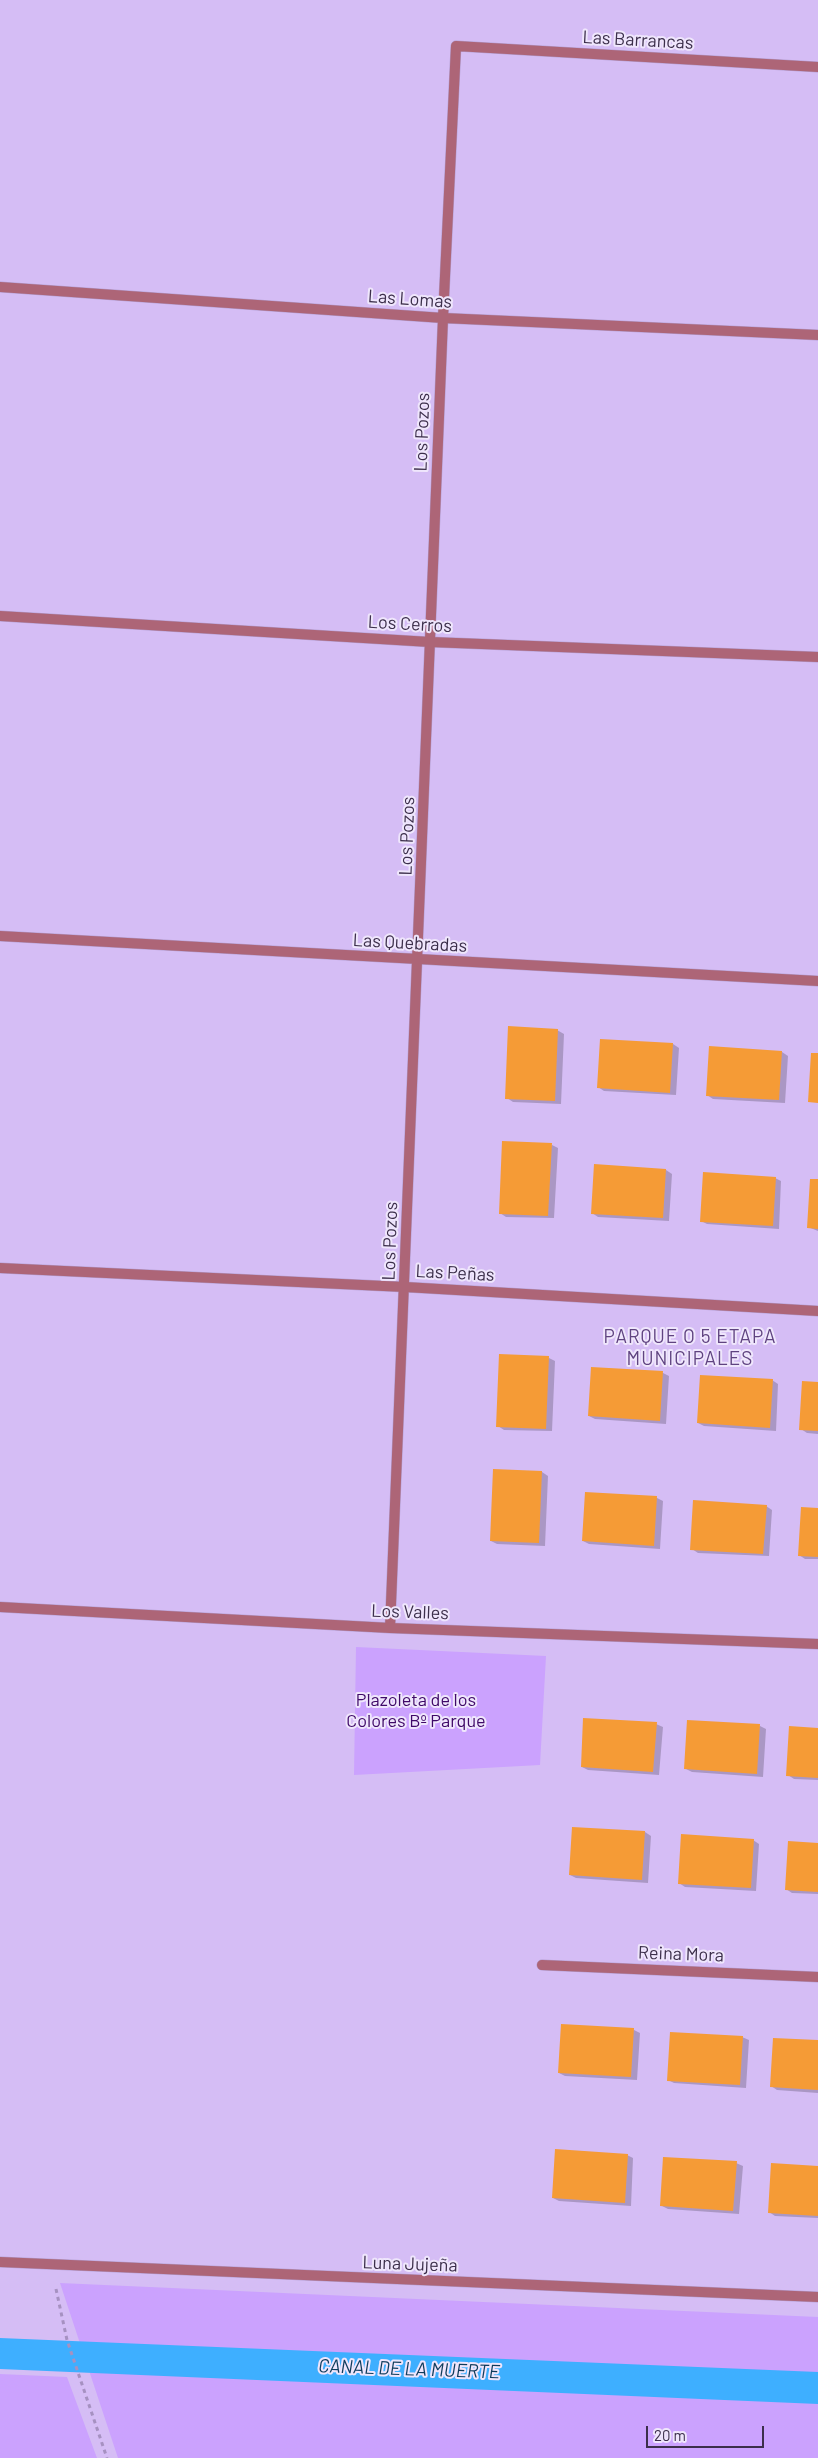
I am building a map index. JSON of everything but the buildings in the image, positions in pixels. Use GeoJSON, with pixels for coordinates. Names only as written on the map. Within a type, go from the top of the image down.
{"type":"FeatureCollection","features":[{"type":"Feature","properties":{"kind":"street","name":"Las Barrancas"},"geometry":{"type":"LineString","coordinates":[[456,46],[818,67]]}},
{"type":"Feature","properties":{"kind":"street","name":"Los Pozos"},"geometry":{"type":"LineString","coordinates":[[390,1628],[443,318],[456,46]]}},
{"type":"Feature","properties":{"kind":"street","name":"Las Lomas"},"geometry":{"type":"LineString","coordinates":[[0,287],[443,318],[818,335]]}},
{"type":"Feature","properties":{"kind":"street","name":"Los Cerros"},"geometry":{"type":"LineString","coordinates":[[0,616],[430,642],[818,657]]}},
{"type":"Feature","properties":{"kind":"street","name":"Las Quebradas"},"geometry":{"type":"LineString","coordinates":[[0,936],[818,981]]}},
{"type":"Feature","properties":{"kind":"street","name":"Las Peñas"},"geometry":{"type":"LineString","coordinates":[[0,1268],[404,1287],[818,1311]]}},
{"type":"Feature","properties":{"kind":"street","name":"Los Valles"},"geometry":{"type":"LineString","coordinates":[[0,1607],[390,1628],[818,1644]]}},
{"type":"Feature","properties":{"kind":"street","name":"Reina Mora"},"geometry":{"type":"LineString","coordinates":[[542,1965],[818,1977]]}},
{"type":"Feature","properties":{"kind":"street","name":"Luna Jujeña"},"geometry":{"type":"LineString","coordinates":[[0,2262],[818,2298]]}},
{"type":"Feature","properties":{"kind":"path"},"geometry":{"type":"LineString","coordinates":[[50,2264],[67,2340],[108,2458]]}},
{"type":"Feature","properties":{"kind":"green space","name":"Plazoleta de los Colores Bº Parque"},"geometry":{"type":"Polygon","coordinates":[[[356,1647],[546,1656],[540,1765],[354,1775],[356,1647]]]}},
{"type":"Feature","properties":{"kind":"green space"},"geometry":{"type":"Polygon","coordinates":[[[60,2283],[818,2317],[818,2458],[118,2458],[60,2283]]]}},
{"type":"Feature","properties":{"kind":"green space"},"geometry":{"type":"Polygon","coordinates":[[[0,2374],[67,2377],[97,2458],[0,2458],[0,2374]]]}},
{"type":"Feature","properties":{"kind":"water","name":"CANAL DE LA MUERTE"},"geometry":{"type":"Polygon","coordinates":[[[0,2338],[818,2372],[818,2404],[0,2369],[0,2338]]]}},
{"type":"Feature","properties":{"kind":"district","name":"PARQUE O 5 ETAPA MUNICIPALES"},"geometry":{"type":"Point","coordinates":[690,1348]}}]}
